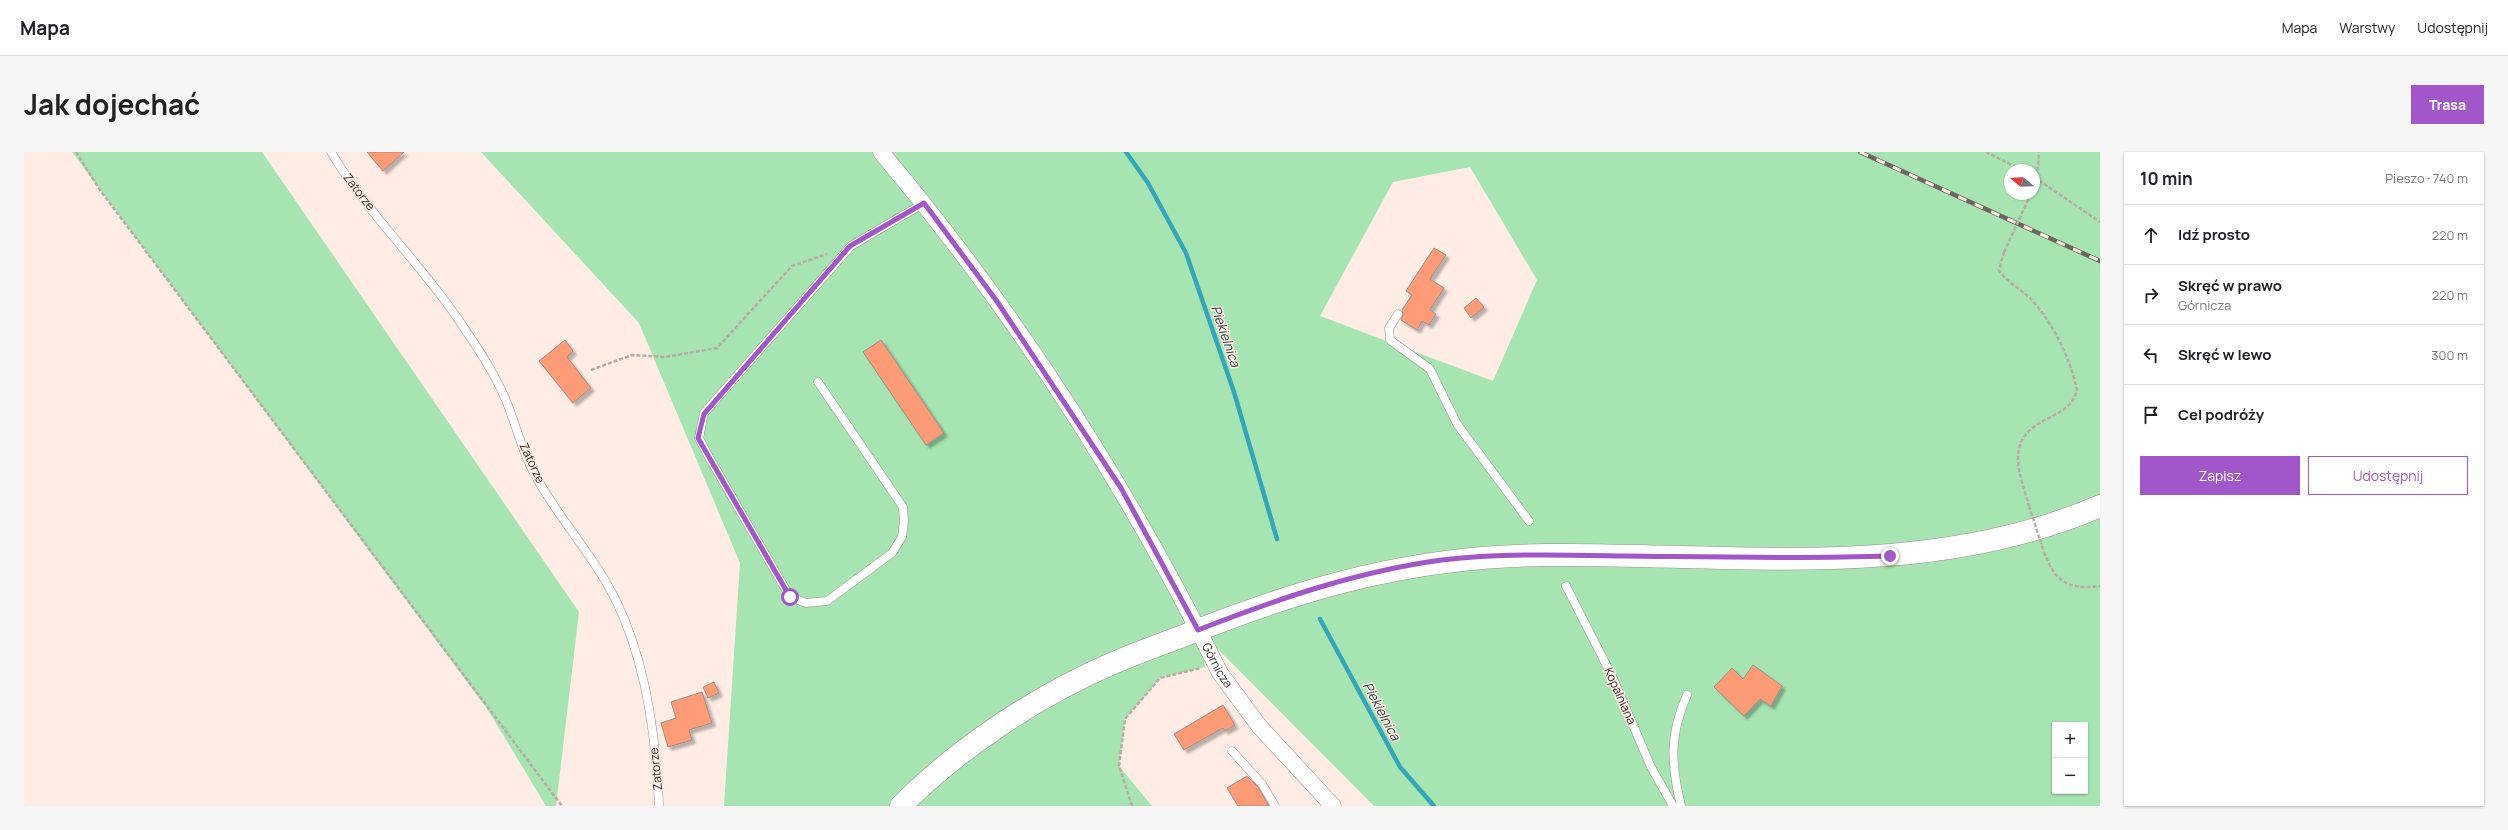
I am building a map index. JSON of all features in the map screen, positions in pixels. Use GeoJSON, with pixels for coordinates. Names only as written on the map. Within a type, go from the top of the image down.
{"type":"FeatureCollection","features":[{"type":"Feature","properties":{"kind":"main road"},"geometry":{"type":"LineString","coordinates":[[901,806],[941,770],[1005,723],[1047,697],[1108,665],[1257,607],[1358,577],[1440,561],[1475,557],[1547,554],[1820,559],[1890,556],[1973,546],[2076,517],[2100,506]]}},
{"type":"Feature","properties":{"kind":"street","name":"Górnicza"},"geometry":{"type":"LineString","coordinates":[[882,152],[924,203],[996,300],[1121,488],[1220,673],[1238,700],[1333,806]]}},
{"type":"Feature","properties":{"kind":"lane","name":"Zatorze"},"geometry":{"type":"LineString","coordinates":[[330,152],[353,187],[424,271],[491,368],[534,472],[594,563],[622,610],[633,639],[643,679],[654,747],[659,806]]}},
{"type":"Feature","properties":{"kind":"lane"},"geometry":{"type":"LineString","coordinates":[[818,382],[903,507],[904,521],[902,536],[892,553],[827,601],[806,603],[790,597],[698,438],[704,414],[850,246],[924,203]]}},
{"type":"Feature","properties":{"kind":"lane"},"geometry":{"type":"LineString","coordinates":[[1398,314],[1389,328],[1390,340],[1430,369],[1458,424],[1529,521]]}},
{"type":"Feature","properties":{"kind":"lane","name":"Kopalniana"},"geometry":{"type":"LineString","coordinates":[[1566,586],[1612,676],[1651,767],[1673,806]]}},
{"type":"Feature","properties":{"kind":"lane"},"geometry":{"type":"LineString","coordinates":[[1681,806],[1672,749],[1674,728],[1687,695]]}},
{"type":"Feature","properties":{"kind":"lane"},"geometry":{"type":"LineString","coordinates":[[1232,751],[1262,784],[1275,806]]}},
{"type":"Feature","properties":{"kind":"path"},"geometry":{"type":"LineString","coordinates":[[76,152],[105,196],[562,806]]}},
{"type":"Feature","properties":{"kind":"path"},"geometry":{"type":"LineString","coordinates":[[1986,152],[2000,157],[2012,164]]}},
{"type":"Feature","properties":{"kind":"path"},"geometry":{"type":"LineString","coordinates":[[2039,152],[2039,164]]}},
{"type":"Feature","properties":{"kind":"path"},"geometry":{"type":"LineString","coordinates":[[2040,181],[2065,200],[2100,222]]}},
{"type":"Feature","properties":{"kind":"path"},"geometry":{"type":"LineString","coordinates":[[2028,200],[2004,252],[1999,270],[2040,310],[2066,356],[2077,390],[2070,406],[2034,426],[2025,435],[2019,446],[2019,470],[2029,506],[2050,569],[2065,583],[2082,587],[2100,586]]}},
{"type":"Feature","properties":{"kind":"path"},"geometry":{"type":"LineString","coordinates":[[591,370],[632,355],[665,357],[717,348],[792,266],[850,246]]}},
{"type":"Feature","properties":{"kind":"path"},"geometry":{"type":"LineString","coordinates":[[1132,806],[1119,766],[1125,719],[1160,678],[1205,667]]}},
{"type":"Feature","properties":{"kind":"green space"},"geometry":{"type":"Polygon","coordinates":[[[72,152],[262,152],[579,612],[556,806],[546,806],[488,710],[72,152]]]}},
{"type":"Feature","properties":{"kind":"green space"},"geometry":{"type":"Polygon","coordinates":[[[481,152],[2100,152],[2100,806],[1374,806],[1199,630],[1205,667],[1160,678],[1125,719],[1119,766],[1152,806],[724,806],[740,563],[639,323],[481,152]],[[1470,167],[1393,182],[1320,316],[1493,381],[1537,280],[1470,167]]]}},
{"type":"Feature","properties":{"kind":"building"},"geometry":{"type":"Polygon","coordinates":[[[367,152],[404,152],[383,171],[367,152]]]}},
{"type":"Feature","properties":{"kind":"building"},"geometry":{"type":"Polygon","coordinates":[[[1434,248],[1446,255],[1430,279],[1444,288],[1430,310],[1436,314],[1429,325],[1422,321],[1417,330],[1401,320],[1403,315],[1402,310],[1412,295],[1406,291],[1434,248]]]}},
{"type":"Feature","properties":{"kind":"building"},"geometry":{"type":"Polygon","coordinates":[[[1476,298],[1484,307],[1471,318],[1464,308],[1476,298]]]}},
{"type":"Feature","properties":{"kind":"building"},"geometry":{"type":"Polygon","coordinates":[[[565,340],[573,351],[567,357],[591,388],[573,403],[539,361],[565,340]]]}},
{"type":"Feature","properties":{"kind":"building"},"geometry":{"type":"Polygon","coordinates":[[[881,340],[944,433],[926,445],[863,352],[881,340]]]}},
{"type":"Feature","properties":{"kind":"building"},"geometry":{"type":"Polygon","coordinates":[[[1753,665],[1782,686],[1771,706],[1760,699],[1744,716],[1714,687],[1732,668],[1743,679],[1753,665]]]}},
{"type":"Feature","properties":{"kind":"building"},"geometry":{"type":"Polygon","coordinates":[[[714,682],[719,693],[708,698],[703,687],[714,682]]]}},
{"type":"Feature","properties":{"kind":"building"},"geometry":{"type":"Polygon","coordinates":[[[702,692],[712,723],[689,730],[692,740],[668,747],[661,723],[676,718],[671,702],[702,692]]]}},
{"type":"Feature","properties":{"kind":"building"},"geometry":{"type":"Polygon","coordinates":[[[1223,705],[1235,725],[1225,731],[1223,728],[1184,750],[1174,734],[1223,705]]]}},
{"type":"Feature","properties":{"kind":"building"},"geometry":{"type":"Polygon","coordinates":[[[1247,776],[1258,787],[1269,806],[1238,806],[1227,788],[1247,776]]]}},
{"type":"Feature","properties":{"kind":"waterway","name":"Piekielnica"},"geometry":{"type":"LineString","coordinates":[[1126,152],[1148,183],[1186,253],[1234,392],[1277,539]]}},
{"type":"Feature","properties":{"kind":"waterway","name":"Piekielnica"},"geometry":{"type":"LineString","coordinates":[[1320,619],[1400,767],[1434,806]]}},
{"type":"Feature","properties":{"kind":"railway"},"geometry":{"type":"LineString","coordinates":[[1860,152],[2100,261]]}},
{"type":"Feature","properties":{"kind":"route"},"geometry":{"type":"LineString","coordinates":[[790,597],[698,438],[704,414],[773,332],[850,246],[924,203],[996,300],[1064,400],[1121,488],[1198,630],[1257,607],[1358,577],[1405,566],[1475,557],[1547,554],[1820,559],[1890,556]]}}]}
